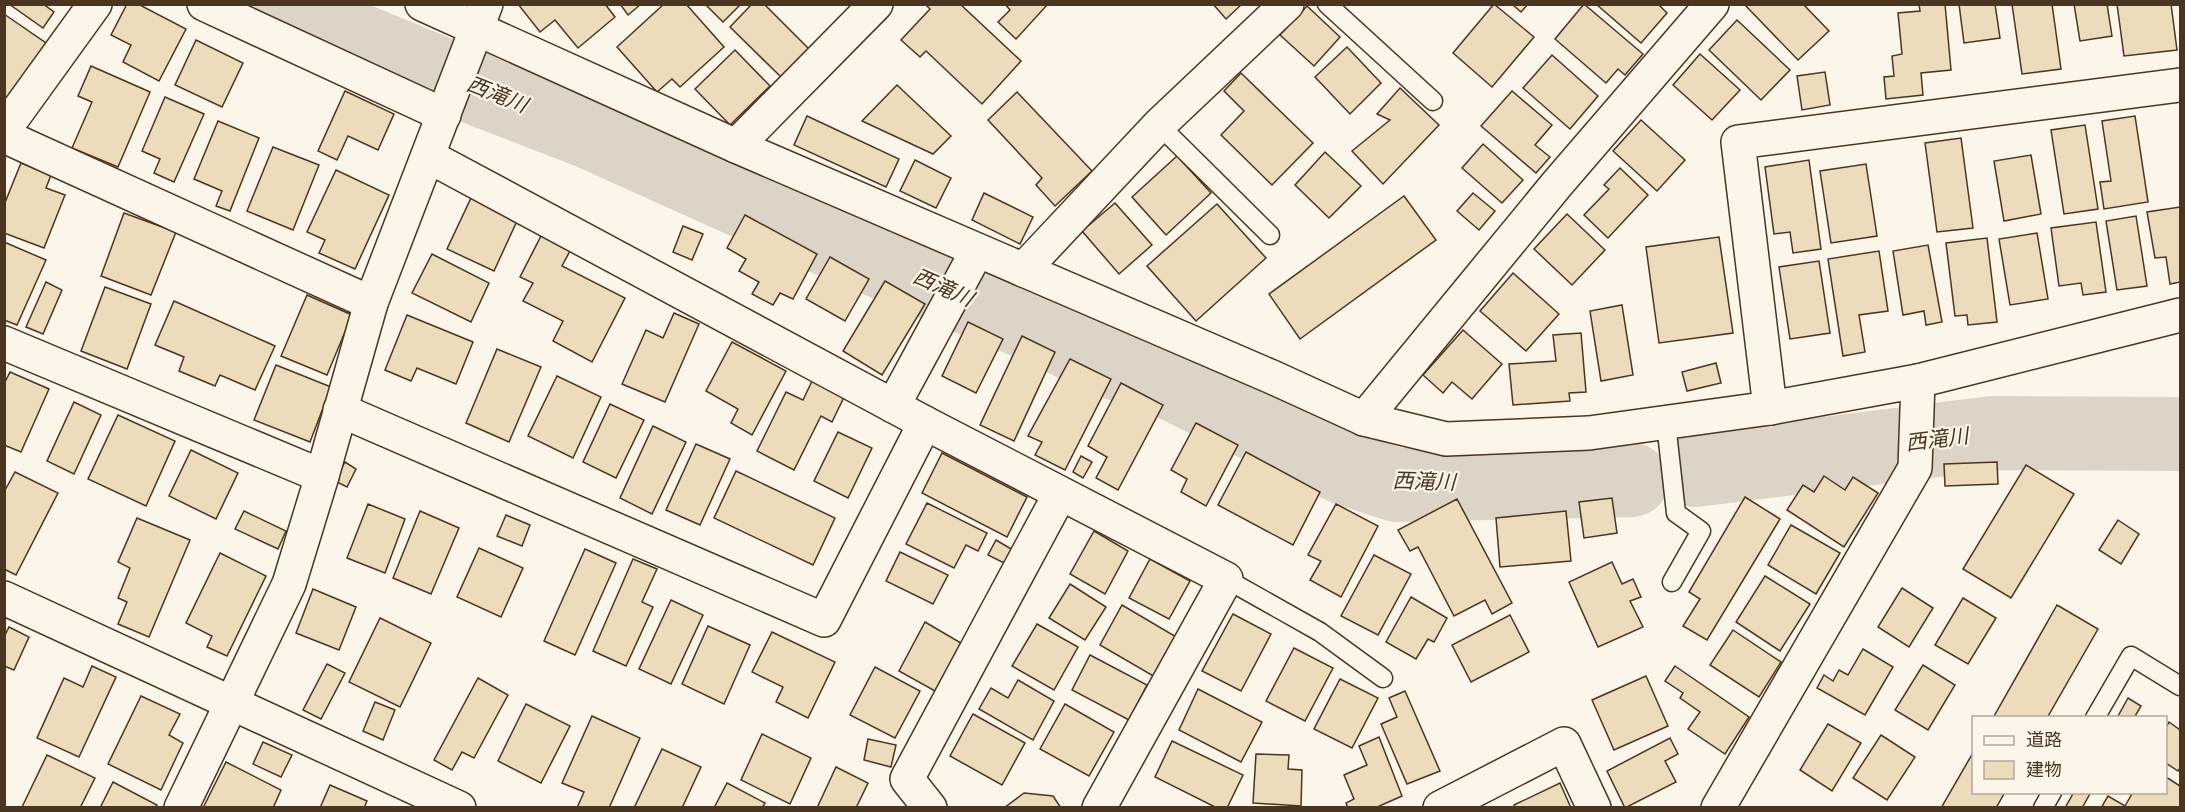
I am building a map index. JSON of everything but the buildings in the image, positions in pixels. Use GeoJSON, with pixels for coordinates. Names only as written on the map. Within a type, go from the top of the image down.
{"type":"FeatureCollection","features":[{"type":"Feature","properties":{"kind":"street"},"geometry":{"type":"LineString","coordinates":[[4,130],[95,4]]}},
{"type":"Feature","properties":{"kind":"street"},"geometry":{"type":"LineString","coordinates":[[204,4],[448,105]]}},
{"type":"Feature","properties":{"kind":"street"},"geometry":{"type":"LineString","coordinates":[[423,4],[482,17],[736,146],[963,277],[1023,270],[1364,419],[1446,439],[1589,433],[1770,408],[1918,381],[2181,315]]}},
{"type":"Feature","properties":{"kind":"street"},"geometry":{"type":"LineString","coordinates":[[736,146],[876,4]]}},
{"type":"Feature","properties":{"kind":"street"},"geometry":{"type":"LineString","coordinates":[[1023,270],[1159,125],[1287,4]]}},
{"type":"Feature","properties":{"kind":"street"},"geometry":{"type":"LineString","coordinates":[[1364,419],[1557,183],[1712,4]]}},
{"type":"Feature","properties":{"kind":"street"},"geometry":{"type":"LineString","coordinates":[[181,807],[289,584],[371,303],[482,17]]}},
{"type":"Feature","properties":{"kind":"street"},"geometry":{"type":"LineString","coordinates":[[1770,408],[1738,142],[2181,85]]}},
{"type":"Feature","properties":{"kind":"street"},"geometry":{"type":"LineString","coordinates":[[4,136],[371,303]]}},
{"type":"Feature","properties":{"kind":"street"},"geometry":{"type":"LineString","coordinates":[[428,156],[925,423],[1226,579],[1103,806]]}},
{"type":"Feature","properties":{"kind":"street"},"geometry":{"type":"LineString","coordinates":[[893,406],[963,277]]}},
{"type":"Feature","properties":{"kind":"street"},"geometry":{"type":"LineString","coordinates":[[4,344],[322,476]]}},
{"type":"Feature","properties":{"kind":"street"},"geometry":{"type":"LineString","coordinates":[[1718,807],[1915,468],[1918,381]]}},
{"type":"Feature","properties":{"kind":"street"},"geometry":{"type":"LineString","coordinates":[[340,410],[824,620],[925,423]]}},
{"type":"Feature","properties":{"kind":"street"},"geometry":{"type":"LineString","coordinates":[[930,807],[907,779],[1060,494]]}},
{"type":"Feature","properties":{"kind":"street"},"geometry":{"type":"LineString","coordinates":[[4,598],[230,704],[459,807]]}},
{"type":"Feature","properties":{"kind":"street"},"geometry":{"type":"LineString","coordinates":[[1440,807],[1564,744],[1594,807]]}},
{"type":"Feature","properties":{"kind":"lane"},"geometry":{"type":"LineString","coordinates":[[1327,4],[1433,101]]}},
{"type":"Feature","properties":{"kind":"lane"},"geometry":{"type":"LineString","coordinates":[[1159,125],[1270,236]]}},
{"type":"Feature","properties":{"kind":"lane"},"geometry":{"type":"LineString","coordinates":[[1666,423],[1676,513],[1701,531],[1672,582]]}},
{"type":"Feature","properties":{"kind":"lane"},"geometry":{"type":"LineString","coordinates":[[1226,579],[1320,632],[1383,678]]}},
{"type":"Feature","properties":{"kind":"lane"},"geometry":{"type":"LineString","coordinates":[[2096,716],[2131,656],[2181,686]]}},
{"type":"Feature","properties":{"kind":"lane"},"geometry":{"type":"LineString","coordinates":[[2043,807],[2051,794]]}},
{"type":"Feature","properties":{"kind":"waterway","name":"西滝川"},"geometry":{"type":"LineString","coordinates":[[271,4],[445,76],[590,132],[825,238],[1029,323],[1107,360],[1167,381],[1347,469],[1397,485],[1632,480]]}},
{"type":"Feature","properties":{"kind":"waterway","name":"西滝川"},"geometry":{"type":"LineString","coordinates":[[1695,470],[1993,433],[2180,434]]}}]}
